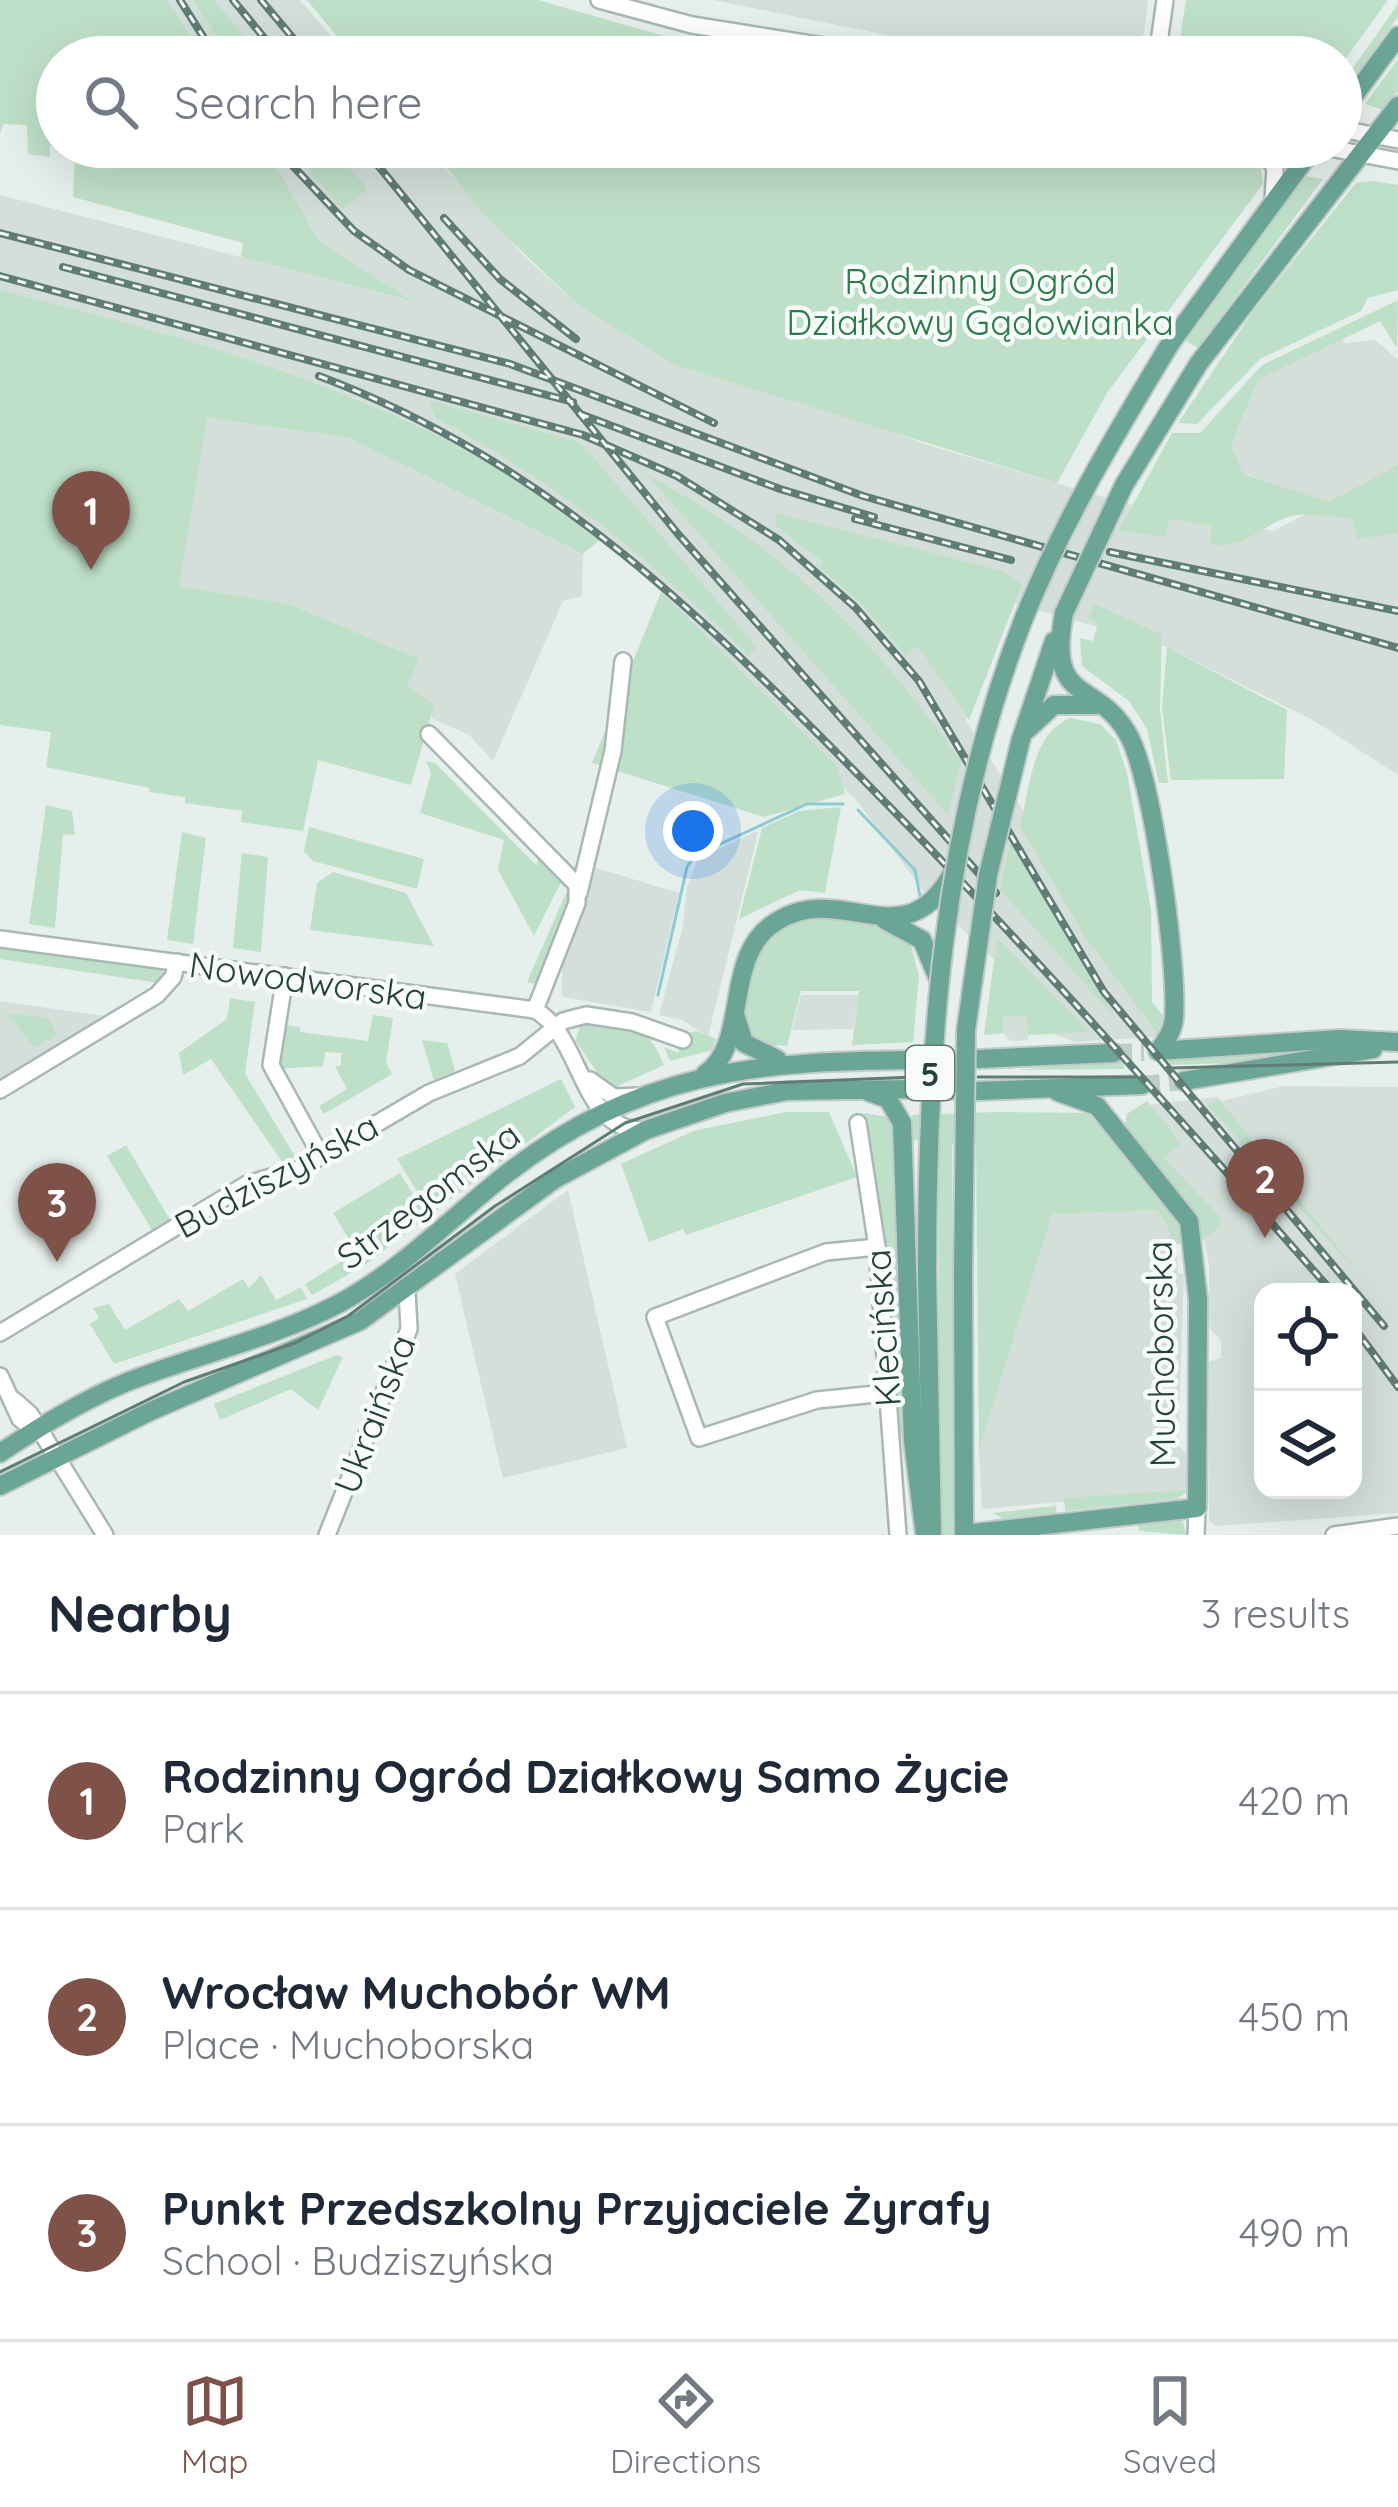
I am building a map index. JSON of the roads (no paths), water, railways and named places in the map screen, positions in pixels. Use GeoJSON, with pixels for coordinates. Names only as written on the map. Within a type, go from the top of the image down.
{"type":"FeatureCollection","features":[{"type":"Feature","properties":{"kind":"main road"},"geometry":{"type":"LineString","coordinates":[[1362,85],[1398,36]]}},
{"type":"Feature","properties":{"kind":"main road","name":"5"},"geometry":{"type":"LineString","coordinates":[[1362,153],[1398,106]]}},
{"type":"Feature","properties":{"kind":"main road","name":"5"},"geometry":{"type":"LineString","coordinates":[[929,1535],[928,1096],[952,874],[984,737],[1025,616],[1092,471],[1170,344],[1298,168]]}},
{"type":"Feature","properties":{"kind":"main road","name":"5"},"geometry":{"type":"LineString","coordinates":[[964,1535],[968,1012],[988,875],[1022,739],[1064,613],[1124,485],[1199,363],[1350,168]]}},
{"type":"Feature","properties":{"kind":"main road"},"geometry":{"type":"LineString","coordinates":[[1064,613],[1059,646],[1064,672],[1074,688],[1122,725],[1133,745],[1161,881],[1173,965],[1174,1022],[1196,1050]]}},
{"type":"Feature","properties":{"kind":"main road"},"geometry":{"type":"LineString","coordinates":[[1022,739],[1035,718],[1054,705],[1100,706]]}},
{"type":"Feature","properties":{"kind":"main road"},"geometry":{"type":"LineString","coordinates":[[704,1074],[722,1055],[753,944],[783,917],[825,909],[906,916],[926,908],[952,874]]}},
{"type":"Feature","properties":{"kind":"main road"},"geometry":{"type":"LineString","coordinates":[[875,916],[922,940],[938,976]]}},
{"type":"Feature","properties":{"kind":"main road"},"geometry":{"type":"LineString","coordinates":[[734,1009],[744,1043],[788,1062]]}},
{"type":"Feature","properties":{"kind":"main road"},"geometry":{"type":"LineString","coordinates":[[1174,1022],[1150,1052],[1340,1039],[1398,1043]]}},
{"type":"Feature","properties":{"kind":"main road"},"geometry":{"type":"LineString","coordinates":[[1183,1081],[1398,1043]]}},
{"type":"Feature","properties":{"kind":"main road"},"geometry":{"type":"LineString","coordinates":[[979,1059],[1114,1053]]}},
{"type":"Feature","properties":{"kind":"main road","name":"Strzegomska"},"geometry":{"type":"LineString","coordinates":[[0,1453],[124,1384],[256,1340],[341,1302],[551,1142],[645,1096],[704,1074],[788,1062],[915,1060]]}},
{"type":"Feature","properties":{"kind":"main road"},"geometry":{"type":"LineString","coordinates":[[977,1091],[1136,1086],[1116,1105],[1115,1126]]}},
{"type":"Feature","properties":{"kind":"main road","name":"Strzegomska"},"geometry":{"type":"LineString","coordinates":[[0,1486],[53,1456],[319,1343],[407,1291],[556,1179],[646,1130],[744,1099],[787,1091],[914,1089]]}},
{"type":"Feature","properties":{"kind":"main road"},"geometry":{"type":"LineString","coordinates":[[859,1090],[888,1099],[901,1114],[913,1441],[929,1535]]}},
{"type":"Feature","properties":{"kind":"main road","name":"Muchoborska"},"geometry":{"type":"LineString","coordinates":[[1058,1092],[1090,1101],[1115,1126],[1184,1211],[1191,1231],[1198,1299],[1196,1508]]}},
{"type":"Feature","properties":{"kind":"main road"},"geometry":{"type":"LineString","coordinates":[[964,1535],[1196,1508]]}},
{"type":"Feature","properties":{"kind":"street"},"geometry":{"type":"LineString","coordinates":[[599,0],[692,26],[757,36]]}},
{"type":"Feature","properties":{"kind":"street"},"geometry":{"type":"LineString","coordinates":[[1160,36],[1165,0]]}},
{"type":"Feature","properties":{"kind":"street"},"geometry":{"type":"LineString","coordinates":[[1362,133],[1398,140]]}},
{"type":"Feature","properties":{"kind":"street"},"geometry":{"type":"LineString","coordinates":[[1362,154],[1398,160]]}},
{"type":"Feature","properties":{"kind":"street"},"geometry":{"type":"LineString","coordinates":[[1273,200],[1275,168]]}},
{"type":"Feature","properties":{"kind":"street"},"geometry":{"type":"LineString","coordinates":[[535,1010],[579,896],[613,751],[622,661]]}},
{"type":"Feature","properties":{"kind":"street"},"geometry":{"type":"LineString","coordinates":[[429,734],[571,874],[579,896]]}},
{"type":"Feature","properties":{"kind":"street","name":"Nowodworska"},"geometry":{"type":"LineString","coordinates":[[0,939],[535,1010],[555,1025],[605,1115]]}},
{"type":"Feature","properties":{"kind":"street"},"geometry":{"type":"LineString","coordinates":[[0,1090],[157,995],[173,977],[177,962]]}},
{"type":"Feature","properties":{"kind":"street"},"geometry":{"type":"LineString","coordinates":[[285,976],[271,1065],[321,1156]]}},
{"type":"Feature","properties":{"kind":"street"},"geometry":{"type":"LineString","coordinates":[[555,1025],[586,1015],[641,1024],[672,1040]]}},
{"type":"Feature","properties":{"kind":"street","name":"Budziszyńska"},"geometry":{"type":"LineString","coordinates":[[0,1333],[248,1184],[299,1169],[429,1093],[520,1056],[555,1025]]}},
{"type":"Feature","properties":{"kind":"street"},"geometry":{"type":"LineString","coordinates":[[583,1074],[614,1097],[645,1096]]}},
{"type":"Feature","properties":{"kind":"street"},"geometry":{"type":"LineString","coordinates":[[605,1115],[619,1127],[646,1130]]}},
{"type":"Feature","properties":{"kind":"street","name":"Klecińska"},"geometry":{"type":"LineString","coordinates":[[858,1123],[877,1247],[898,1535]]}},
{"type":"Feature","properties":{"kind":"street"},"geometry":{"type":"LineString","coordinates":[[877,1247],[826,1252],[655,1317],[700,1438],[817,1400],[886,1393]]}},
{"type":"Feature","properties":{"kind":"street","name":"Ukraińska"},"geometry":{"type":"LineString","coordinates":[[327,1535],[410,1329],[407,1291]]}},
{"type":"Feature","properties":{"kind":"street"},"geometry":{"type":"LineString","coordinates":[[0,1376],[22,1423],[35,1430],[104,1535]]}},
{"type":"Feature","properties":{"kind":"street","name":"Muchoborska"},"geometry":{"type":"LineString","coordinates":[[1196,1508],[1196,1535]]}},
{"type":"Feature","properties":{"kind":"street"},"geometry":{"type":"LineString","coordinates":[[1334,1535],[1398,1526]]}},
{"type":"Feature","properties":{"kind":"waterway"},"geometry":{"type":"LineString","coordinates":[[658,995],[687,867],[694,856],[807,804],[843,804]]}},
{"type":"Feature","properties":{"kind":"waterway"},"geometry":{"type":"LineString","coordinates":[[858,810],[915,870],[920,896]]}},
{"type":"Feature","properties":{"kind":"tunnel"},"geometry":{"type":"LineString","coordinates":[[1114,1053],[1144,1052]]}},
{"type":"Feature","properties":{"kind":"tunnel"},"geometry":{"type":"LineString","coordinates":[[1142,1085],[1183,1081]]}},
{"type":"Feature","properties":{"kind":"tram line"},"geometry":{"type":"LineString","coordinates":[[1172,1068],[1398,1062]]}},
{"type":"Feature","properties":{"kind":"tram line"},"geometry":{"type":"LineString","coordinates":[[940,1076],[952,1076]]}},
{"type":"Feature","properties":{"kind":"tram line"},"geometry":{"type":"LineString","coordinates":[[0,1472],[184,1382],[295,1343],[348,1316],[495,1206],[625,1123],[743,1084],[914,1077]]}},
{"type":"Feature","properties":{"kind":"tram line"},"geometry":{"type":"LineString","coordinates":[[978,1077],[1135,1077]]}},
{"type":"Feature","properties":{"kind":"railway"},"geometry":{"type":"LineString","coordinates":[[180,0],[203,36]]}},
{"type":"Feature","properties":{"kind":"railway"},"geometry":{"type":"LineString","coordinates":[[233,0],[263,36]]}},
{"type":"Feature","properties":{"kind":"railway"},"geometry":{"type":"LineString","coordinates":[[261,0],[291,36]]}},
{"type":"Feature","properties":{"kind":"railway"},"geometry":{"type":"LineString","coordinates":[[295,168],[354,231],[409,270],[714,423]]}},
{"type":"Feature","properties":{"kind":"railway"},"geometry":{"type":"LineString","coordinates":[[380,168],[678,534],[996,893]]}},
{"type":"Feature","properties":{"kind":"railway"},"geometry":{"type":"LineString","coordinates":[[444,218],[500,279],[576,339]]}},
{"type":"Feature","properties":{"kind":"railway"},"geometry":{"type":"LineString","coordinates":[[0,233],[510,364],[863,496],[1398,648]]}},
{"type":"Feature","properties":{"kind":"railway"},"geometry":{"type":"LineString","coordinates":[[63,267],[573,402]]}},
{"type":"Feature","properties":{"kind":"railway"},"geometry":{"type":"LineString","coordinates":[[0,276],[583,435],[677,476],[779,540],[855,607],[919,681],[1104,992],[1384,1326]]}},
{"type":"Feature","properties":{"kind":"railway"},"geometry":{"type":"LineString","coordinates":[[319,376],[403,412],[481,454],[555,502],[690,611],[817,733],[996,918],[1325,1283]]}},
{"type":"Feature","properties":{"kind":"railway"},"geometry":{"type":"LineString","coordinates":[[580,414],[780,489],[874,517]]}},
{"type":"Feature","properties":{"kind":"railway"},"geometry":{"type":"LineString","coordinates":[[855,519],[1011,560]]}},
{"type":"Feature","properties":{"kind":"railway"},"geometry":{"type":"LineString","coordinates":[[1110,552],[1398,611]]}},
{"type":"Feature","properties":{"kind":"railway"},"geometry":{"type":"LineString","coordinates":[[1362,1338],[1398,1387]]}},
{"type":"Feature","properties":{"kind":"place","name":"Rodzinny Ogród Działkowy Samo Życie"},"geometry":{"type":"Point","coordinates":[91,570]}},
{"type":"Feature","properties":{"kind":"place","name":"Wrocław Muchobór WM"},"geometry":{"type":"Point","coordinates":[1265,1238]}},
{"type":"Feature","properties":{"kind":"place","name":"Punkt Przedszkolny Przyjaciele Żyrafy"},"geometry":{"type":"Point","coordinates":[57,1262]}},
{"type":"Feature","properties":{"kind":"park label","name":"Rodzinny Ogród Działkowy Gądowianka"},"geometry":{"type":"Point","coordinates":[980,300]}}]}
